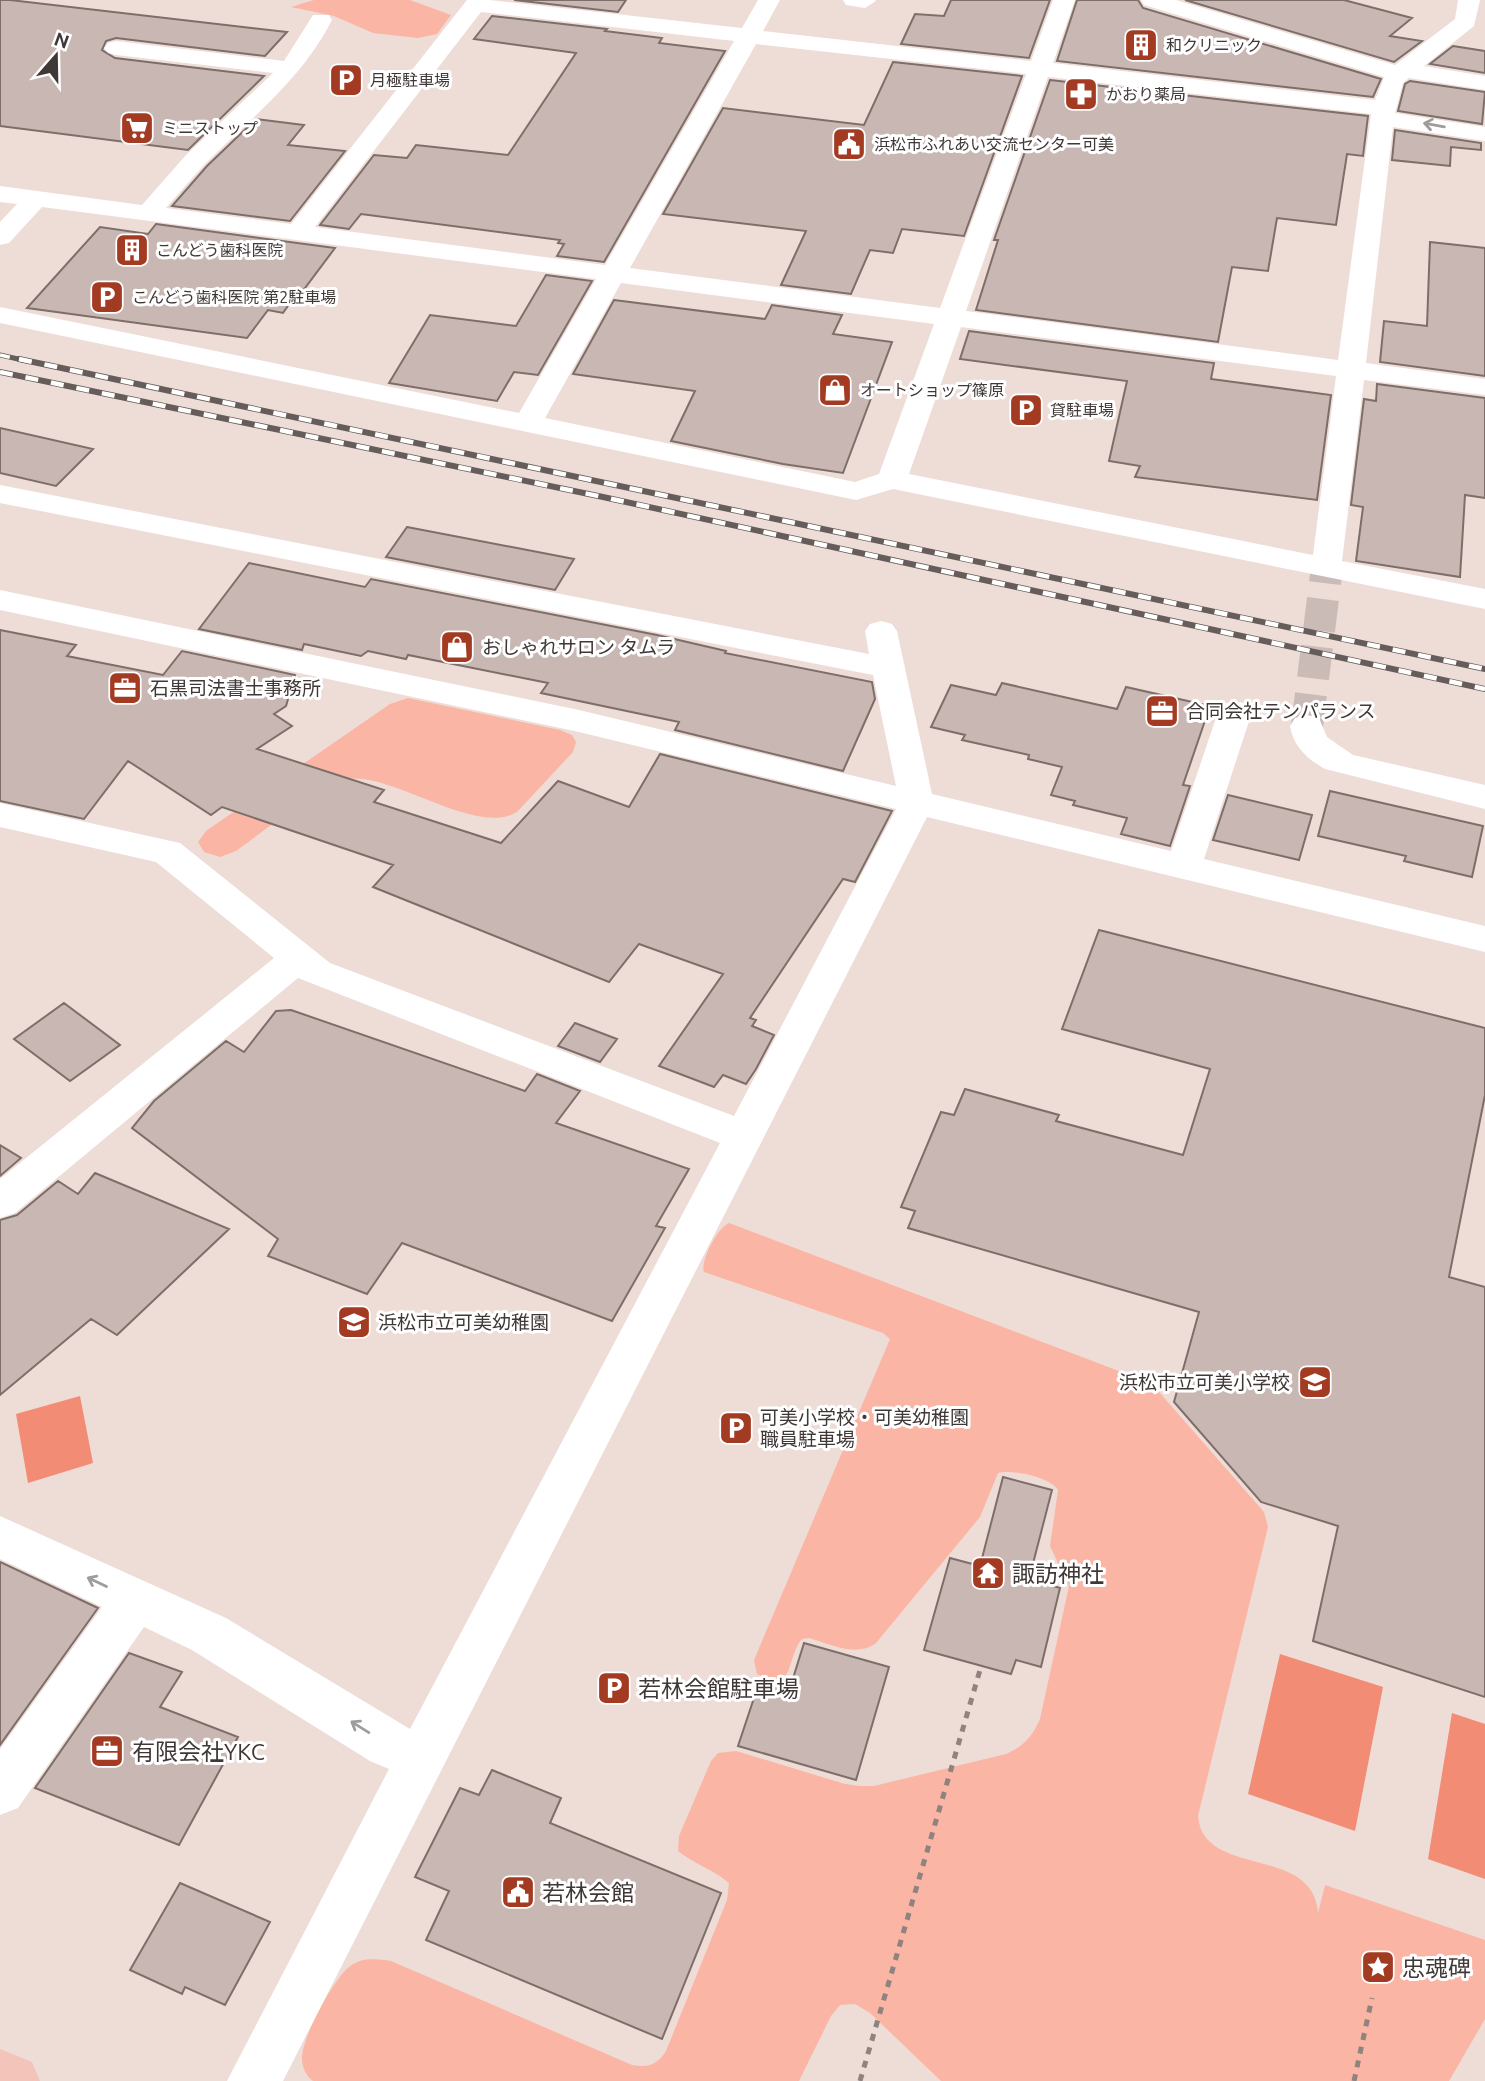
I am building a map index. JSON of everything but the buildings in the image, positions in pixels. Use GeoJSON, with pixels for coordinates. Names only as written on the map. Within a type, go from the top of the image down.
{"type":"FeatureCollection","features":[{"type":"Feature","properties":{"kind":"highway"},"geometry":{"type":"LineString","coordinates":[[0,2076],[13,2081]]}},
{"type":"Feature","properties":{"kind":"street"},"geometry":{"type":"LineString","coordinates":[[528,423],[769,0]]}},
{"type":"Feature","properties":{"kind":"street"},"geometry":{"type":"LineString","coordinates":[[892,480],[1064,0]]}},
{"type":"Feature","properties":{"kind":"street"},"geometry":{"type":"LineString","coordinates":[[1152,0],[1402,72],[1485,83]]}},
{"type":"Feature","properties":{"kind":"street"},"geometry":{"type":"LineString","coordinates":[[1328,559],[1384,113],[1392,82],[1466,21],[1469,0]]}},
{"type":"Feature","properties":{"kind":"street"},"geometry":{"type":"LineString","coordinates":[[298,232],[477,3],[1040,69],[1384,113],[1485,134]]}},
{"type":"Feature","properties":{"kind":"street"},"geometry":{"type":"LineString","coordinates":[[148,213],[195,161],[248,113],[312,40],[321,20]]}},
{"type":"Feature","properties":{"kind":"street"},"geometry":{"type":"LineString","coordinates":[[116,48],[288,68]]}},
{"type":"Feature","properties":{"kind":"street"},"geometry":{"type":"LineString","coordinates":[[0,194],[1485,387]]}},
{"type":"Feature","properties":{"kind":"street"},"geometry":{"type":"LineString","coordinates":[[0,237],[36,198]]}},
{"type":"Feature","properties":{"kind":"street"},"geometry":{"type":"LineString","coordinates":[[0,315],[856,491],[892,480],[1485,599]]}},
{"type":"Feature","properties":{"kind":"street"},"geometry":{"type":"LineString","coordinates":[[0,522],[11,496],[888,668]]}},
{"type":"Feature","properties":{"kind":"street"},"geometry":{"type":"LineString","coordinates":[[0,600],[566,718],[1485,939]]}},
{"type":"Feature","properties":{"kind":"street"},"geometry":{"type":"LineString","coordinates":[[254,2081],[917,803],[881,631]]}},
{"type":"Feature","properties":{"kind":"street"},"geometry":{"type":"LineString","coordinates":[[1183,867],[1235,712]]}},
{"type":"Feature","properties":{"kind":"street"},"geometry":{"type":"LineString","coordinates":[[1307,726],[1313,744],[1325,756],[1343,764],[1485,797]]}},
{"type":"Feature","properties":{"kind":"street"},"geometry":{"type":"LineString","coordinates":[[0,815],[167,852],[317,973],[744,1136]]}},
{"type":"Feature","properties":{"kind":"street"},"geometry":{"type":"LineString","coordinates":[[0,1202],[270,978],[300,959]]}},
{"type":"Feature","properties":{"kind":"street"},"geometry":{"type":"LineString","coordinates":[[0,1537],[209,1634],[387,1744],[421,1757]]}},
{"type":"Feature","properties":{"kind":"street"},"geometry":{"type":"LineString","coordinates":[[0,1791],[136,1600]]}},
{"type":"Feature","properties":{"kind":"path"},"geometry":{"type":"LineString","coordinates":[[860,2081],[980,1670]]}},
{"type":"Feature","properties":{"kind":"path"},"geometry":{"type":"LineString","coordinates":[[1354,2081],[1371,1998]]}},
{"type":"Feature","properties":{"kind":"shaded area"},"geometry":{"type":"Polygon","coordinates":[[[314,0],[410,0],[451,15],[437,34],[418,38],[373,33],[334,16],[291,7],[314,0]]]}},
{"type":"Feature","properties":{"kind":"shaded area"},"geometry":{"type":"Polygon","coordinates":[[[408,698],[560,730],[572,735],[576,742],[573,752],[517,812],[499,818],[455,810],[383,784],[362,779],[343,780],[320,791],[236,851],[220,857],[204,852],[198,842],[206,831],[390,704],[408,698]]]}},
{"type":"Feature","properties":{"kind":"shaded area"},"geometry":{"type":"Polygon","coordinates":[[[729,1223],[1140,1379],[1159,1392],[1264,1512],[1268,1527],[1198,1816],[1204,1835],[1218,1848],[1298,1878],[1312,1892],[1318,1913],[1325,1885],[1485,1940],[1485,2019],[1449,2081],[941,2081],[870,2013],[855,2004],[840,2005],[831,2016],[799,2081],[313,2081],[308,2077],[303,2065],[303,2049],[320,2010],[342,1974],[349,1967],[369,1960],[391,1961],[632,2065],[652,2064],[666,2051],[727,1900],[729,1883],[678,1851],[679,1836],[711,1761],[718,1753],[736,1751],[845,1784],[874,1786],[1006,1754],[1023,1744],[1040,1719],[1069,1586],[1050,1546],[1058,1490],[1047,1481],[1021,1473],[998,1473],[980,1517],[876,1643],[852,1650],[809,1638],[802,1639],[784,1677],[778,1680],[769,1679],[757,1674],[754,1660],[890,1339],[883,1333],[704,1272],[703,1267],[711,1245],[729,1223]]]}},
{"type":"Feature","properties":{"kind":"shaded area"},"geometry":{"type":"Polygon","coordinates":[[[80,1396],[93,1463],[28,1483],[16,1414],[80,1396]]]}},
{"type":"Feature","properties":{"kind":"shaded area"},"geometry":{"type":"Polygon","coordinates":[[[1280,1654],[1383,1687],[1355,1831],[1248,1794],[1280,1654]]]}},
{"type":"Feature","properties":{"kind":"shaded area"},"geometry":{"type":"Polygon","coordinates":[[[1452,1713],[1485,1724],[1485,1879],[1428,1859],[1452,1713]]]}},
{"type":"Feature","properties":{"kind":"tunnel"},"geometry":{"type":"LineString","coordinates":[[1307,726],[1328,559]]}},
{"type":"Feature","properties":{"kind":"railway"},"geometry":{"type":"LineString","coordinates":[[0,355],[27,361]]}},
{"type":"Feature","properties":{"kind":"railway"},"geometry":{"type":"LineString","coordinates":[[19,359],[1485,669]]}},
{"type":"Feature","properties":{"kind":"railway"},"geometry":{"type":"LineString","coordinates":[[0,372],[603,497],[1485,689]]}},
{"type":"Feature","properties":{"kind":"place","name":"和クリニック"},"geometry":{"type":"Point","coordinates":[1141,45]}},
{"type":"Feature","properties":{"kind":"place","name":"月極駐車場"},"geometry":{"type":"Point","coordinates":[346,80]}},
{"type":"Feature","properties":{"kind":"place","name":"かおり薬局"},"geometry":{"type":"Point","coordinates":[1081,94]}},
{"type":"Feature","properties":{"kind":"place","name":"ミニストップ"},"geometry":{"type":"Point","coordinates":[137,128]}},
{"type":"Feature","properties":{"kind":"place","name":"浜松市ふれあい交流センター可美"},"geometry":{"type":"Point","coordinates":[849,144]}},
{"type":"Feature","properties":{"kind":"place","name":"こんどう歯科医院"},"geometry":{"type":"Point","coordinates":[132,250]}},
{"type":"Feature","properties":{"kind":"place","name":"こんどう歯科医院 第2駐車場"},"geometry":{"type":"Point","coordinates":[107,297]}},
{"type":"Feature","properties":{"kind":"place","name":"オートショップ篠原"},"geometry":{"type":"Point","coordinates":[835,390]}},
{"type":"Feature","properties":{"kind":"place","name":"貸駐車場"},"geometry":{"type":"Point","coordinates":[1026,410]}},
{"type":"Feature","properties":{"kind":"place","name":"おしゃれサロン タムラ"},"geometry":{"type":"Point","coordinates":[457,647]}},
{"type":"Feature","properties":{"kind":"place","name":"石黒司法書士事務所"},"geometry":{"type":"Point","coordinates":[125,688]}},
{"type":"Feature","properties":{"kind":"place","name":"合同会社テンパランス"},"geometry":{"type":"Point","coordinates":[1162,711]}},
{"type":"Feature","properties":{"kind":"place","name":"浜松市立可美幼稚園"},"geometry":{"type":"Point","coordinates":[354,1322]}},
{"type":"Feature","properties":{"kind":"place","name":"浜松市立可美小学校"},"geometry":{"type":"Point","coordinates":[1315,1382]}},
{"type":"Feature","properties":{"kind":"place","name":"可美小学校・可美幼稚園 職員駐車場"},"geometry":{"type":"Point","coordinates":[736,1428]}},
{"type":"Feature","properties":{"kind":"place","name":"諏訪神社"},"geometry":{"type":"Point","coordinates":[988,1573]}},
{"type":"Feature","properties":{"kind":"place","name":"若林会館駐車場"},"geometry":{"type":"Point","coordinates":[614,1688]}},
{"type":"Feature","properties":{"kind":"place","name":"有限会社YKC"},"geometry":{"type":"Point","coordinates":[107,1751]}},
{"type":"Feature","properties":{"kind":"place","name":"若林会館"},"geometry":{"type":"Point","coordinates":[518,1892]}},
{"type":"Feature","properties":{"kind":"place","name":"忠魂碑"},"geometry":{"type":"Point","coordinates":[1378,1967]}}]}
